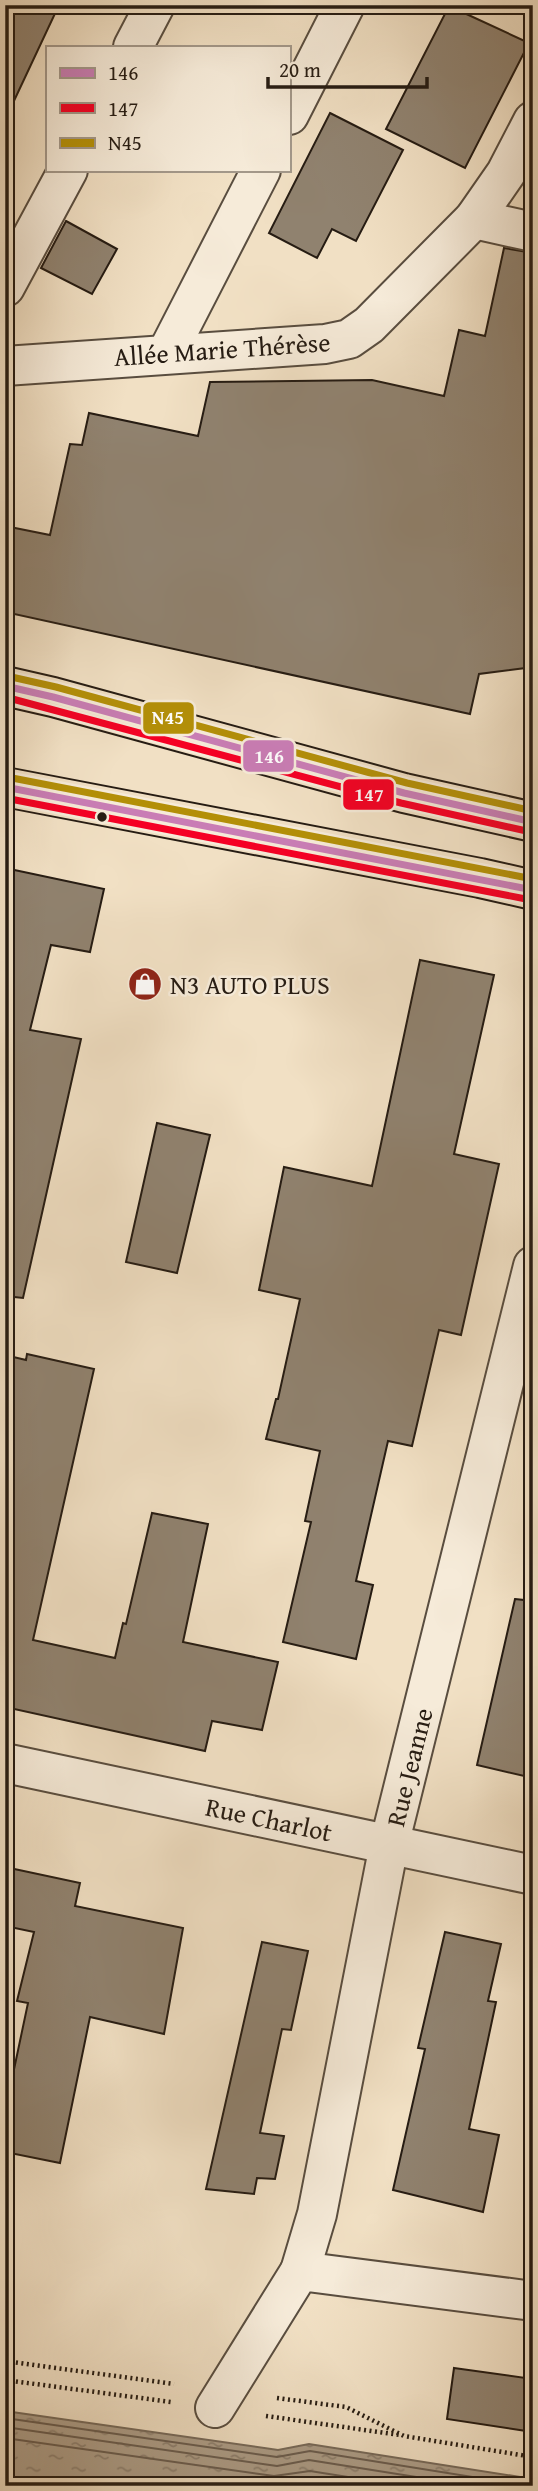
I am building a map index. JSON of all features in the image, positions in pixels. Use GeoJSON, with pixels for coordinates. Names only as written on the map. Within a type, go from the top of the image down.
{"type":"FeatureCollection","features":[{"type":"Feature","properties":{"kind":"main road"},"geometry":{"type":"LineString","coordinates":[[5,686],[404,793],[533,822]]}},
{"type":"Feature","properties":{"kind":"main road"},"geometry":{"type":"LineString","coordinates":[[5,787],[533,890]]}},
{"type":"Feature","properties":{"kind":"street"},"geometry":{"type":"LineString","coordinates":[[134,46],[155,5]]}},
{"type":"Feature","properties":{"kind":"street"},"geometry":{"type":"LineString","coordinates":[[290,113],[345,5]]}},
{"type":"Feature","properties":{"kind":"street","name":"Allée Marie Thérèse"},"geometry":{"type":"LineString","coordinates":[[5,366],[325,344],[349,339],[369,324],[474,219],[506,173],[533,121]]}},
{"type":"Feature","properties":{"kind":"street"},"geometry":{"type":"LineString","coordinates":[[5,287],[67,172]]}},
{"type":"Feature","properties":{"kind":"street"},"geometry":{"type":"LineString","coordinates":[[167,353],[260,172]]}},
{"type":"Feature","properties":{"kind":"street"},"geometry":{"type":"LineString","coordinates":[[474,219],[533,232]]}},
{"type":"Feature","properties":{"kind":"street","name":"Rue Jeanne"},"geometry":{"type":"LineString","coordinates":[[215,2408],[300,2271],[317,2214],[389,1845],[533,1266]]}},
{"type":"Feature","properties":{"kind":"street","name":"Rue Charlot"},"geometry":{"type":"LineString","coordinates":[[5,1763],[533,1875]]}},
{"type":"Feature","properties":{"kind":"street"},"geometry":{"type":"LineString","coordinates":[[300,2271],[533,2301]]}},
{"type":"Feature","properties":{"kind":"water"},"geometry":{"type":"Polygon","coordinates":[[[5,2411],[278,2450],[309,2444],[533,2479],[533,2486],[5,2486],[5,2411]]]}},
{"type":"Feature","properties":{"kind":"building"},"geometry":{"type":"Polygon","coordinates":[[[5,5],[59,5],[5,120],[5,5]]]}},
{"type":"Feature","properties":{"kind":"building"},"geometry":{"type":"Polygon","coordinates":[[[449,6],[529,43],[465,168],[386,129],[449,6]]]}},
{"type":"Feature","properties":{"kind":"building"},"geometry":{"type":"Polygon","coordinates":[[[330,113],[403,150],[356,241],[332,229],[317,258],[269,233],[330,113]]]}},
{"type":"Feature","properties":{"kind":"building"},"geometry":{"type":"Polygon","coordinates":[[[66,221],[117,249],[92,294],[41,268],[66,221]]]}},
{"type":"Feature","properties":{"kind":"building"},"geometry":{"type":"Polygon","coordinates":[[[504,248],[533,253],[533,667],[479,674],[470,714],[5,612],[5,526],[50,535],[70,444],[82,445],[89,413],[198,436],[210,382],[372,380],[444,396],[459,330],[485,336],[504,248]]]}},
{"type":"Feature","properties":{"kind":"building"},"geometry":{"type":"Polygon","coordinates":[[[5,868],[104,889],[90,952],[51,945],[30,1030],[81,1039],[23,1298],[5,1296],[5,868]]]}},
{"type":"Feature","properties":{"kind":"building"},"geometry":{"type":"Polygon","coordinates":[[[420,960],[494,975],[454,1154],[499,1164],[461,1335],[439,1330],[412,1446],[388,1441],[356,1581],[373,1585],[356,1659],[283,1642],[311,1522],[305,1521],[320,1451],[266,1439],[278,1399],[300,1299],[259,1290],[284,1167],[372,1186],[420,960]]]}},
{"type":"Feature","properties":{"kind":"building"},"geometry":{"type":"Polygon","coordinates":[[[157,1123],[210,1135],[177,1273],[126,1262],[157,1123]]]}},
{"type":"Feature","properties":{"kind":"building"},"geometry":{"type":"Polygon","coordinates":[[[27,1354],[94,1369],[33,1640],[115,1658],[123,1623],[126,1624],[152,1513],[208,1524],[183,1642],[278,1662],[262,1730],[212,1721],[205,1751],[5,1707],[5,1355],[26,1360],[27,1354]]]}},
{"type":"Feature","properties":{"kind":"building"},"geometry":{"type":"Polygon","coordinates":[[[515,1599],[533,1601],[533,1778],[477,1765],[515,1599]]]}},
{"type":"Feature","properties":{"kind":"building"},"geometry":{"type":"Polygon","coordinates":[[[5,1867],[80,1883],[75,1906],[183,1928],[164,2034],[90,2017],[60,2163],[5,2152],[5,2112],[28,2003],[17,2001],[34,1932],[5,1926],[5,1867]]]}},
{"type":"Feature","properties":{"kind":"building"},"geometry":{"type":"Polygon","coordinates":[[[445,1932],[501,1944],[488,2001],[496,2002],[469,2129],[499,2135],[483,2212],[393,2190],[425,2049],[418,2048],[445,1932]]]}},
{"type":"Feature","properties":{"kind":"building"},"geometry":{"type":"Polygon","coordinates":[[[262,1942],[308,1951],[291,2030],[282,2029],[260,2133],[284,2136],[275,2179],[257,2178],[254,2194],[206,2189],[262,1942]]]}},
{"type":"Feature","properties":{"kind":"building"},"geometry":{"type":"Polygon","coordinates":[[[454,2368],[533,2379],[533,2432],[447,2419],[454,2368]]]}},
{"type":"Feature","properties":{"kind":"transit line","name":"N45"},"geometry":{"type":"LineString","coordinates":[[7,676],[407,783],[533,811]]}},
{"type":"Feature","properties":{"kind":"transit line","name":"146"},"geometry":{"type":"LineString","coordinates":[[5,686],[404,793],[533,822]]}},
{"type":"Feature","properties":{"kind":"transit line","name":"147"},"geometry":{"type":"LineString","coordinates":[[5,697],[401,803],[531,832]]}},
{"type":"Feature","properties":{"kind":"transit line","name":"N45"},"geometry":{"type":"LineString","coordinates":[[7,777],[533,879]]}},
{"type":"Feature","properties":{"kind":"transit line","name":"146"},"geometry":{"type":"LineString","coordinates":[[5,787],[533,890]]}},
{"type":"Feature","properties":{"kind":"transit line","name":"147"},"geometry":{"type":"LineString","coordinates":[[5,798],[531,900]]}},
{"type":"Feature","properties":{"kind":"place","name":"N3 AUTO PLUS"},"geometry":{"type":"Point","coordinates":[145,984]}}]}
